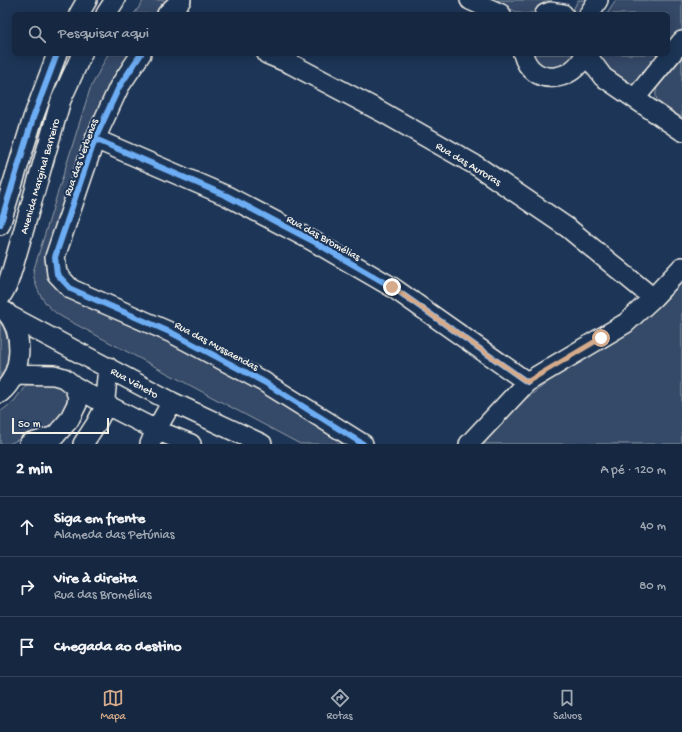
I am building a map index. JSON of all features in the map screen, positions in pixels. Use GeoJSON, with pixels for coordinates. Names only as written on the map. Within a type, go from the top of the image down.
{"type":"FeatureCollection","features":[{"type":"Feature","properties":{"kind":"street"},"geometry":{"type":"LineString","coordinates":[[80,12],[87,0]]}},
{"type":"Feature","properties":{"kind":"street"},"geometry":{"type":"LineString","coordinates":[[107,12],[115,0]]}},
{"type":"Feature","properties":{"kind":"street"},"geometry":{"type":"LineString","coordinates":[[470,0],[496,12]]}},
{"type":"Feature","properties":{"kind":"street"},"geometry":{"type":"LineString","coordinates":[[590,12],[598,0]]}},
{"type":"Feature","properties":{"kind":"street"},"geometry":{"type":"LineString","coordinates":[[670,56],[682,41]]}},
{"type":"Feature","properties":{"kind":"street","name":"Avenida Marginal Barreiro"},"geometry":{"type":"LineString","coordinates":[[0,225],[33,118],[56,56]]}},
{"type":"Feature","properties":{"kind":"street","name":"Avenida Marginal Barreiro"},"geometry":{"type":"LineString","coordinates":[[0,298],[13,267],[61,100],[81,56]]}},
{"type":"Feature","properties":{"kind":"street","name":"Rua das Verbenas"},"geometry":{"type":"LineString","coordinates":[[57,274],[55,257],[95,139],[119,87],[140,56]]}},
{"type":"Feature","properties":{"kind":"street","name":"Rua das Auroras"},"geometry":{"type":"LineString","coordinates":[[272,56],[382,112],[477,166],[568,228],[653,298]]}},
{"type":"Feature","properties":{"kind":"street"},"geometry":{"type":"LineString","coordinates":[[524,56],[528,65],[536,72],[553,78],[571,72],[577,67],[584,56]]}},
{"type":"Feature","properties":{"kind":"street"},"geometry":{"type":"LineString","coordinates":[[587,56],[603,76],[682,130]]}},
{"type":"Feature","properties":{"kind":"street"},"geometry":{"type":"LineString","coordinates":[[635,98],[670,56]]}},
{"type":"Feature","properties":{"kind":"street"},"geometry":{"type":"LineString","coordinates":[[571,72],[603,76]]}},
{"type":"Feature","properties":{"kind":"street","name":"Rua das Bromélias"},"geometry":{"type":"LineString","coordinates":[[95,139],[226,196],[311,240],[392,287],[527,382]]}},
{"type":"Feature","properties":{"kind":"street"},"geometry":{"type":"LineString","coordinates":[[469,444],[527,382],[626,322],[653,298],[682,267]]}},
{"type":"Feature","properties":{"kind":"street","name":"Rua das Mussaendas"},"geometry":{"type":"LineString","coordinates":[[57,274],[70,289],[172,333],[264,382],[362,444]]}},
{"type":"Feature","properties":{"kind":"street"},"geometry":{"type":"LineString","coordinates":[[0,393],[4,390],[14,374],[19,360],[19,344],[16,329],[5,310]]}},
{"type":"Feature","properties":{"kind":"street","name":"Rua Vêneto"},"geometry":{"type":"LineString","coordinates":[[5,310],[172,402],[262,444]]}},
{"type":"Feature","properties":{"kind":"street"},"geometry":{"type":"LineString","coordinates":[[83,444],[104,408],[108,367]]}},
{"type":"Feature","properties":{"kind":"street"},"geometry":{"type":"LineString","coordinates":[[14,374],[54,374],[64,378],[74,386],[105,404],[153,437],[191,444]]}},
{"type":"Feature","properties":{"kind":"street"},"geometry":{"type":"LineString","coordinates":[[29,444],[55,436],[69,420],[77,404],[78,397],[74,386]]}},
{"type":"Feature","properties":{"kind":"street"},"geometry":{"type":"LineString","coordinates":[[153,437],[172,402]]}},
{"type":"Feature","properties":{"kind":"shaded area"},"geometry":{"type":"Polygon","coordinates":[[[144,0],[170,0],[161,12],[135,12],[144,0]]]}},
{"type":"Feature","properties":{"kind":"shaded area"},"geometry":{"type":"Polygon","coordinates":[[[497,0],[552,0],[535,12],[516,12],[497,0]]]}},
{"type":"Feature","properties":{"kind":"shaded area"},"geometry":{"type":"Polygon","coordinates":[[[578,0],[589,0],[581,12],[574,12],[573,10],[578,0]]]}},
{"type":"Feature","properties":{"kind":"shaded area"},"geometry":{"type":"Polygon","coordinates":[[[616,0],[682,0],[682,32],[670,47],[670,12],[608,12],[616,0]]]}},
{"type":"Feature","properties":{"kind":"shaded area"},"geometry":{"type":"Polygon","coordinates":[[[107,56],[131,56],[49,265],[172,341],[264,389],[347,444],[300,444],[62,317],[46,304],[36,286],[33,272],[90,89],[107,56]]]}},
{"type":"Feature","properties":{"kind":"shaded area"},"geometry":{"type":"Polygon","coordinates":[[[532,56],[575,56],[567,67],[545,69],[532,56]]]}},
{"type":"Feature","properties":{"kind":"shaded area"},"geometry":{"type":"Polygon","coordinates":[[[597,56],[663,56],[641,84],[631,87],[603,70],[597,56]]]}},
{"type":"Feature","properties":{"kind":"shaded area"},"geometry":{"type":"Polygon","coordinates":[[[682,58],[682,122],[667,112],[659,104],[656,94],[657,88],[682,58]]]}},
{"type":"Feature","properties":{"kind":"shaded area"},"geometry":{"type":"Polygon","coordinates":[[[682,282],[682,444],[480,444],[519,404],[561,372],[638,324],[662,304],[682,282]]]}},
{"type":"Feature","properties":{"kind":"shaded area"},"geometry":{"type":"Polygon","coordinates":[[[0,320],[8,343],[9,358],[8,366],[0,380],[0,320]]]}},
{"type":"Feature","properties":{"kind":"shaded area"},"geometry":{"type":"Polygon","coordinates":[[[59,384],[73,395],[58,425],[30,434],[9,444],[0,444],[0,412],[14,401],[26,385],[59,384]]]}},
{"type":"Feature","properties":{"kind":"cycle path"},"geometry":{"type":"LineString","coordinates":[[0,225],[33,118],[56,56]]}},
{"type":"Feature","properties":{"kind":"cycle path"},"geometry":{"type":"LineString","coordinates":[[140,56],[119,87],[95,139],[55,257],[57,274],[71,289],[172,333],[264,382],[363,444]]}},
{"type":"Feature","properties":{"kind":"cycle path"},"geometry":{"type":"LineString","coordinates":[[95,139],[227,196],[311,240],[392,287],[527,382]]}},
{"type":"Feature","properties":{"kind":"route"},"geometry":{"type":"LineString","coordinates":[[392,287],[527,382],[601,338]]}}]}
